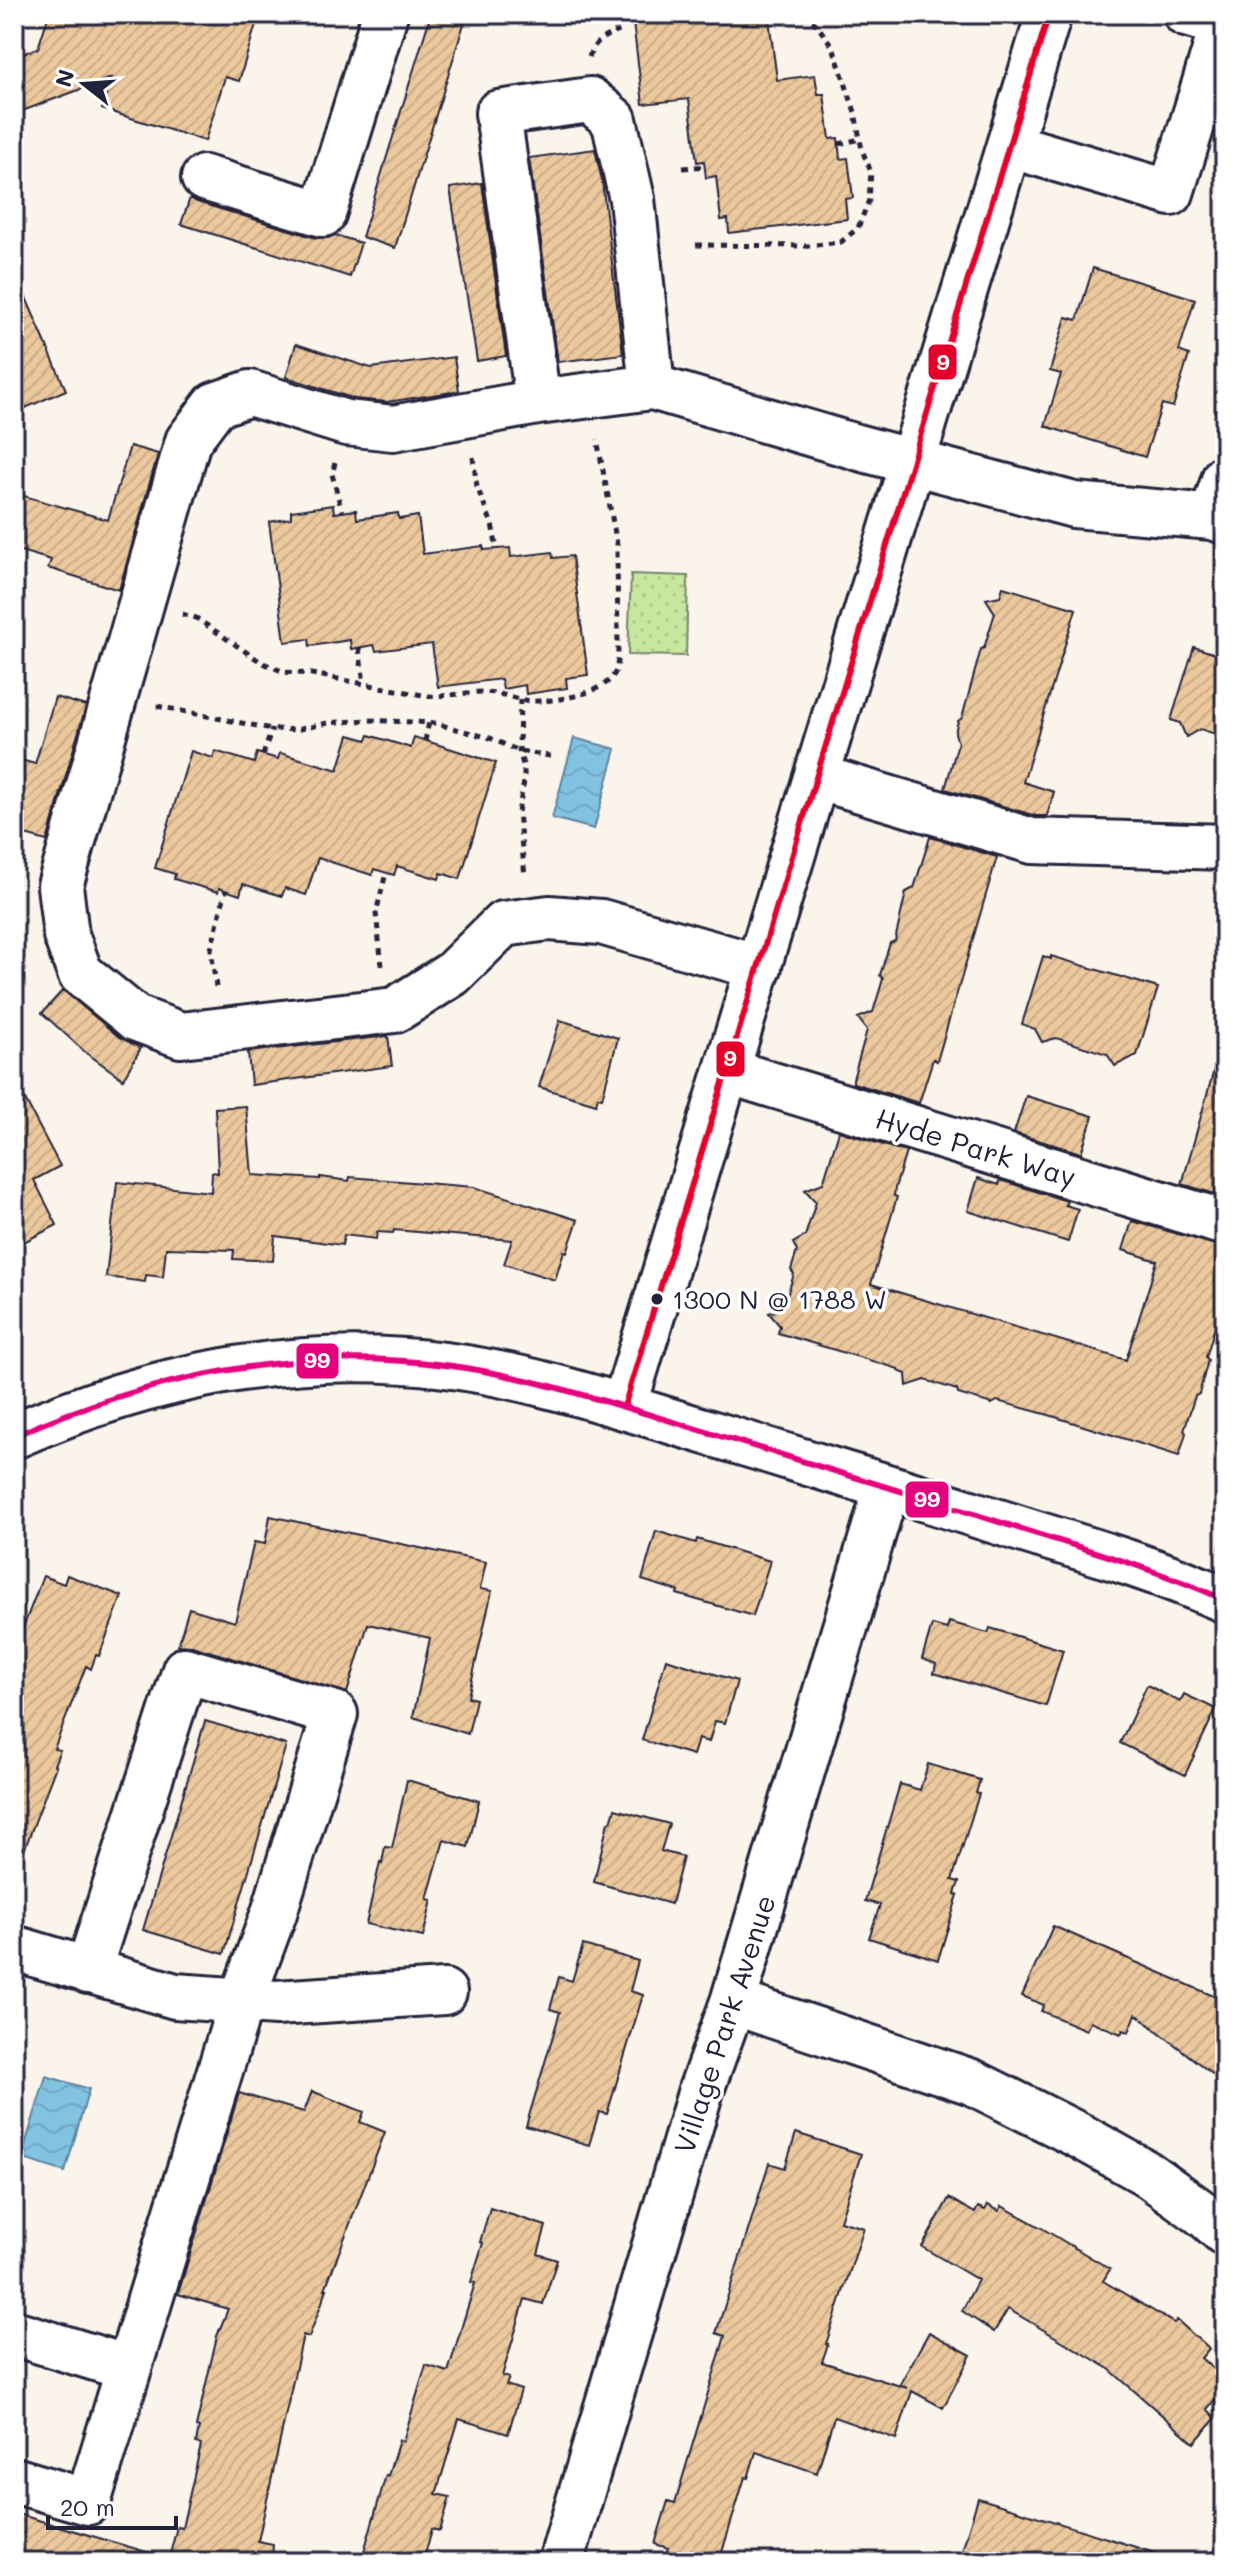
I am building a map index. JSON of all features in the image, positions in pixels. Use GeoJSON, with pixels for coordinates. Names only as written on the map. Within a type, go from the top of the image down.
{"type":"FeatureCollection","features":[{"type":"Feature","properties":{"kind":"street"},"geometry":{"type":"LineString","coordinates":[[204,178],[323,214],[385,14]]}},
{"type":"Feature","properties":{"kind":"street"},"geometry":{"type":"LineString","coordinates":[[624,1407],[1049,14]]}},
{"type":"Feature","properties":{"kind":"street"},"geometry":{"type":"LineString","coordinates":[[1009,145],[1171,193],[1212,102],[1211,19]]}},
{"type":"Feature","properties":{"kind":"street"},"geometry":{"type":"LineString","coordinates":[[538,402],[498,113],[590,100],[614,120],[632,199],[652,387]]}},
{"type":"Feature","properties":{"kind":"street"},"geometry":{"type":"LineString","coordinates":[[759,967],[601,922],[549,918],[503,924],[452,974],[395,1010],[181,1035],[135,1018],[80,973],[66,935],[60,886],[188,441],[215,405],[250,393],[346,423],[393,428],[538,402],[652,387],[1074,505],[1221,505]]}},
{"type":"Feature","properties":{"kind":"street"},"geometry":{"type":"LineString","coordinates":[[817,777],[1032,841],[1225,847]]}},
{"type":"Feature","properties":{"kind":"street","name":"Hyde Park Way"},"geometry":{"type":"LineString","coordinates":[[727,1071],[1225,1223]]}},
{"type":"Feature","properties":{"kind":"street"},"geometry":{"type":"LineString","coordinates":[[14,1436],[58,1416],[129,1392],[202,1374],[278,1362],[359,1359],[445,1365],[537,1382],[624,1407],[1119,1559],[1225,1600]]}},
{"type":"Feature","properties":{"kind":"street","name":"Village Park Avenue"},"geometry":{"type":"LineString","coordinates":[[561,2562],[701,2090],[733,2002],[887,1487]]}},
{"type":"Feature","properties":{"kind":"street"},"geometry":{"type":"LineString","coordinates":[[14,2480],[88,2502],[241,2002],[274,1913],[335,1714],[185,1670],[88,1971]]}},
{"type":"Feature","properties":{"kind":"street"},"geometry":{"type":"LineString","coordinates":[[14,1948],[175,1996],[276,2003],[444,1992]]}},
{"type":"Feature","properties":{"kind":"street"},"geometry":{"type":"LineString","coordinates":[[733,2002],[972,2082],[1146,2173],[1225,2233]]}},
{"type":"Feature","properties":{"kind":"street"},"geometry":{"type":"LineString","coordinates":[[14,2333],[128,2368]]}},
{"type":"Feature","properties":{"kind":"path"},"geometry":{"type":"LineString","coordinates":[[696,245],[808,246],[841,242],[858,228],[869,200],[871,172],[833,47],[816,24],[802,14]]}},
{"type":"Feature","properties":{"kind":"path"},"geometry":{"type":"LineString","coordinates":[[588,61],[592,48],[603,37],[623,30]]}},
{"type":"Feature","properties":{"kind":"path"},"geometry":{"type":"LineString","coordinates":[[839,144],[860,139]]}},
{"type":"Feature","properties":{"kind":"path"},"geometry":{"type":"LineString","coordinates":[[683,168],[705,166]]}},
{"type":"Feature","properties":{"kind":"path"},"geometry":{"type":"LineString","coordinates":[[168,611],[196,618],[261,662],[284,672],[312,674],[428,696],[482,692],[534,701],[592,691],[615,673],[619,601],[617,544],[597,437]]}},
{"type":"Feature","properties":{"kind":"path"},"geometry":{"type":"LineString","coordinates":[[473,456],[477,487],[492,524],[497,549]]}},
{"type":"Feature","properties":{"kind":"path"},"geometry":{"type":"LineString","coordinates":[[336,460],[332,474],[342,512]]}},
{"type":"Feature","properties":{"kind":"path"},"geometry":{"type":"LineString","coordinates":[[359,648],[364,683]]}},
{"type":"Feature","properties":{"kind":"path"},"geometry":{"type":"LineString","coordinates":[[520,699],[519,751],[524,768],[518,812],[526,884]]}},
{"type":"Feature","properties":{"kind":"path"},"geometry":{"type":"LineString","coordinates":[[152,705],[272,729],[296,730],[328,723],[368,720],[429,722],[457,728],[519,751],[556,757]]}},
{"type":"Feature","properties":{"kind":"path"},"geometry":{"type":"LineString","coordinates":[[425,741],[429,722]]}},
{"type":"Feature","properties":{"kind":"path"},"geometry":{"type":"LineString","coordinates":[[263,755],[272,729]]}},
{"type":"Feature","properties":{"kind":"path"},"geometry":{"type":"LineString","coordinates":[[383,971],[376,913],[386,873]]}},
{"type":"Feature","properties":{"kind":"path"},"geometry":{"type":"LineString","coordinates":[[216,990],[211,949],[226,890]]}},
{"type":"Feature","properties":{"kind":"path"},"geometry":{"type":"LineString","coordinates":[[1220,1553],[1225,1536]]}},
{"type":"Feature","properties":{"kind":"green space"},"geometry":{"type":"Polygon","coordinates":[[[631,574],[688,576],[686,656],[628,655],[631,574]]]}},
{"type":"Feature","properties":{"kind":"water"},"geometry":{"type":"Polygon","coordinates":[[[574,738],[616,749],[594,829],[552,818],[574,738]]]}},
{"type":"Feature","properties":{"kind":"water"},"geometry":{"type":"Polygon","coordinates":[[[46,2076],[89,2089],[65,2172],[21,2158],[46,2076]]]}},
{"type":"Feature","properties":{"kind":"building"},"geometry":{"type":"Polygon","coordinates":[[[49,14],[259,14],[239,81],[225,77],[205,141],[102,109],[111,78],[14,114],[14,57],[38,48],[49,14]]]}},
{"type":"Feature","properties":{"kind":"building"},"geometry":{"type":"Polygon","coordinates":[[[431,14],[467,14],[395,248],[362,237],[431,14]]]}},
{"type":"Feature","properties":{"kind":"building"},"geometry":{"type":"Polygon","coordinates":[[[632,14],[761,14],[762,20],[769,19],[777,80],[815,75],[818,94],[824,94],[830,139],[838,138],[840,159],[848,158],[853,198],[845,199],[847,219],[729,233],[728,219],[721,220],[716,176],[706,178],[704,161],[697,162],[689,99],[643,104],[632,14]]]}},
{"type":"Feature","properties":{"kind":"building"},"geometry":{"type":"Polygon","coordinates":[[[595,149],[602,181],[623,354],[558,362],[529,158],[595,149]]]}},
{"type":"Feature","properties":{"kind":"building"},"geometry":{"type":"Polygon","coordinates":[[[482,183],[506,356],[477,361],[450,188],[482,183]]]}},
{"type":"Feature","properties":{"kind":"building"},"geometry":{"type":"Polygon","coordinates":[[[190,198],[316,238],[335,235],[361,243],[350,277],[181,224],[190,198]]]}},
{"type":"Feature","properties":{"kind":"building"},"geometry":{"type":"Polygon","coordinates":[[[1093,268],[1195,299],[1179,351],[1189,355],[1173,407],[1162,404],[1145,457],[1045,426],[1061,374],[1050,371],[1066,317],[1077,320],[1093,268]]]}},
{"type":"Feature","properties":{"kind":"building"},"geometry":{"type":"Polygon","coordinates":[[[14,270],[66,390],[14,413],[14,270]]]}},
{"type":"Feature","properties":{"kind":"building"},"geometry":{"type":"Polygon","coordinates":[[[296,344],[371,368],[454,357],[459,391],[387,402],[355,399],[286,377],[296,344]]]}},
{"type":"Feature","properties":{"kind":"building"},"geometry":{"type":"Polygon","coordinates":[[[130,446],[158,454],[119,590],[48,568],[51,560],[14,549],[14,493],[108,520],[130,446]]]}},
{"type":"Feature","properties":{"kind":"building"},"geometry":{"type":"Polygon","coordinates":[[[333,505],[334,513],[356,510],[357,519],[398,513],[399,519],[418,516],[423,554],[483,546],[484,550],[510,548],[511,557],[552,552],[553,558],[572,556],[588,675],[566,678],[567,688],[526,694],[525,685],[503,689],[501,679],[438,687],[432,644],[376,651],[374,645],[351,649],[350,640],[310,646],[309,639],[285,642],[269,522],[291,518],[291,511],[333,505]]]}},
{"type":"Feature","properties":{"kind":"building"},"geometry":{"type":"Polygon","coordinates":[[[1003,587],[1076,609],[1023,782],[1054,792],[1047,816],[1036,816],[945,789],[958,743],[955,733],[958,721],[962,718],[981,649],[984,648],[995,613],[986,599],[1000,596],[1003,587]]]}},
{"type":"Feature","properties":{"kind":"building"},"geometry":{"type":"Polygon","coordinates":[[[1194,647],[1225,657],[1225,737],[1200,729],[1186,737],[1180,723],[1171,720],[1194,647]]]}},
{"type":"Feature","properties":{"kind":"building"},"geometry":{"type":"Polygon","coordinates":[[[55,697],[86,706],[47,841],[14,832],[14,758],[35,764],[55,697]]]}},
{"type":"Feature","properties":{"kind":"building"},"geometry":{"type":"Polygon","coordinates":[[[349,735],[367,740],[369,735],[411,748],[414,737],[496,763],[460,879],[441,873],[439,879],[397,866],[394,875],[374,869],[372,875],[318,858],[306,895],[285,888],[282,896],[243,884],[240,895],[174,879],[175,874],[155,868],[191,751],[213,758],[215,751],[254,763],[257,753],[278,759],[280,753],[338,770],[349,735]]]}},
{"type":"Feature","properties":{"kind":"building"},"geometry":{"type":"Polygon","coordinates":[[[930,837],[997,857],[937,1061],[933,1059],[919,1103],[853,1083],[853,1079],[867,1030],[858,1018],[873,1012],[883,979],[880,975],[890,943],[895,941],[906,892],[914,888],[930,837]]]}},
{"type":"Feature","properties":{"kind":"building"},"geometry":{"type":"Polygon","coordinates":[[[1043,956],[1158,988],[1137,1055],[1115,1066],[1107,1054],[1056,1038],[1042,1042],[1035,1029],[1022,1024],[1043,956]]]}},
{"type":"Feature","properties":{"kind":"building"},"geometry":{"type":"Polygon","coordinates":[[[63,990],[119,1037],[141,1048],[123,1079],[85,1052],[42,1013],[63,990]]]}},
{"type":"Feature","properties":{"kind":"building"},"geometry":{"type":"Polygon","coordinates":[[[560,1020],[618,1038],[602,1098],[598,1097],[596,1104],[539,1087],[560,1020]]]}},
{"type":"Feature","properties":{"kind":"building"},"geometry":{"type":"Polygon","coordinates":[[[388,1036],[392,1066],[251,1085],[248,1052],[388,1036]]]}},
{"type":"Feature","properties":{"kind":"building"},"geometry":{"type":"Polygon","coordinates":[[[1215,1066],[1225,1067],[1225,1197],[1182,1184],[1215,1066]]]}},
{"type":"Feature","properties":{"kind":"building"},"geometry":{"type":"Polygon","coordinates":[[[14,1079],[60,1166],[34,1180],[57,1225],[14,1247],[14,1079]]]}},
{"type":"Feature","properties":{"kind":"building"},"geometry":{"type":"Polygon","coordinates":[[[1026,1096],[1093,1116],[1081,1153],[1014,1133],[1026,1096]]]}},
{"type":"Feature","properties":{"kind":"building"},"geometry":{"type":"Polygon","coordinates":[[[246,1106],[252,1175],[349,1181],[350,1177],[474,1187],[578,1220],[555,1280],[504,1264],[512,1240],[394,1230],[393,1233],[377,1232],[376,1239],[344,1235],[342,1245],[275,1236],[273,1261],[233,1259],[234,1250],[166,1248],[163,1277],[146,1275],[145,1282],[106,1277],[117,1182],[211,1192],[212,1172],[218,1173],[215,1108],[246,1106]]]}},
{"type":"Feature","properties":{"kind":"building"},"geometry":{"type":"Polygon","coordinates":[[[839,1131],[906,1152],[895,1188],[894,1196],[897,1197],[871,1284],[1126,1360],[1157,1261],[1123,1250],[1132,1221],[1225,1247],[1225,1279],[1220,1297],[1224,1298],[1221,1306],[1225,1311],[1225,1321],[1216,1324],[1199,1394],[1195,1396],[1184,1430],[1186,1433],[1179,1456],[1049,1415],[958,1394],[957,1390],[925,1380],[907,1386],[906,1374],[899,1369],[778,1333],[780,1326],[769,1313],[783,1308],[794,1274],[791,1270],[797,1251],[793,1243],[805,1236],[816,1202],[805,1190],[823,1183],[839,1131]]]}},
{"type":"Feature","properties":{"kind":"building"},"geometry":{"type":"Polygon","coordinates":[[[978,1178],[999,1185],[1000,1180],[1067,1201],[1065,1205],[1078,1209],[1068,1242],[968,1211],[978,1178]]]}},
{"type":"Feature","properties":{"kind":"building"},"geometry":{"type":"Polygon","coordinates":[[[270,1516],[486,1562],[480,1589],[492,1591],[468,1697],[476,1699],[468,1734],[413,1717],[430,1638],[368,1624],[347,1693],[192,1646],[178,1645],[189,1608],[235,1622],[254,1542],[265,1544],[270,1516]]]}},
{"type":"Feature","properties":{"kind":"building"},"geometry":{"type":"Polygon","coordinates":[[[656,1531],[696,1543],[697,1539],[770,1561],[753,1616],[677,1594],[678,1591],[642,1580],[656,1531]]]}},
{"type":"Feature","properties":{"kind":"building"},"geometry":{"type":"Polygon","coordinates":[[[67,1575],[122,1596],[99,1656],[96,1655],[91,1669],[86,1666],[54,1749],[60,1750],[56,1766],[17,1869],[14,1868],[14,1651],[43,1576],[64,1584],[67,1575]]]}},
{"type":"Feature","properties":{"kind":"building"},"geometry":{"type":"Polygon","coordinates":[[[949,1622],[988,1633],[990,1628],[1063,1650],[1046,1706],[934,1673],[936,1664],[922,1659],[932,1625],[947,1629],[949,1622]]]}},
{"type":"Feature","properties":{"kind":"building"},"geometry":{"type":"Polygon","coordinates":[[[666,1659],[737,1681],[725,1723],[715,1721],[709,1742],[698,1739],[693,1755],[642,1740],[666,1659]]]}},
{"type":"Feature","properties":{"kind":"building"},"geometry":{"type":"Polygon","coordinates":[[[1147,1685],[1180,1702],[1184,1694],[1216,1709],[1185,1775],[1120,1743],[1147,1685]]]}},
{"type":"Feature","properties":{"kind":"building"},"geometry":{"type":"Polygon","coordinates":[[[205,1721],[286,1745],[224,1954],[143,1930],[205,1721]]]}},
{"type":"Feature","properties":{"kind":"building"},"geometry":{"type":"Polygon","coordinates":[[[928,1764],[980,1780],[976,1793],[979,1794],[952,1880],[959,1882],[955,1894],[958,1895],[938,1960],[869,1938],[880,1905],[865,1901],[900,1784],[920,1790],[928,1764]]]}},
{"type":"Feature","properties":{"kind":"building"},"geometry":{"type":"Polygon","coordinates":[[[407,1780],[479,1801],[468,1847],[444,1840],[427,1899],[432,1900],[423,1937],[366,1924],[385,1847],[392,1848],[407,1780]]]}},
{"type":"Feature","properties":{"kind":"building"},"geometry":{"type":"Polygon","coordinates":[[[615,1809],[669,1824],[661,1851],[683,1857],[671,1904],[594,1882],[608,1822],[611,1822],[615,1809]]]}},
{"type":"Feature","properties":{"kind":"building"},"geometry":{"type":"Polygon","coordinates":[[[1053,1926],[1225,2001],[1225,2084],[1136,2014],[1129,2032],[1123,2030],[1121,2034],[1090,2021],[1086,2030],[1041,2011],[1044,2005],[1022,1996],[1053,1926]]]}},
{"type":"Feature","properties":{"kind":"building"},"geometry":{"type":"Polygon","coordinates":[[[583,1945],[638,1961],[630,1991],[643,1995],[607,2114],[599,2112],[589,2145],[526,2126],[560,2012],[550,2009],[559,1977],[572,1981],[583,1945]]]}},
{"type":"Feature","properties":{"kind":"building"},"geometry":{"type":"Polygon","coordinates":[[[312,2091],[364,2112],[360,2122],[385,2132],[309,2337],[303,2335],[258,2541],[273,2544],[272,2562],[168,2562],[177,2527],[182,2528],[201,2445],[196,2443],[199,2428],[196,2427],[217,2336],[228,2309],[178,2294],[239,2093],[304,2112],[312,2091]]]}},
{"type":"Feature","properties":{"kind":"building"},"geometry":{"type":"Polygon","coordinates":[[[796,2133],[861,2154],[840,2221],[864,2228],[822,2362],[907,2388],[900,2384],[929,2332],[971,2355],[943,2408],[912,2391],[896,2439],[834,2417],[817,2473],[756,2452],[748,2478],[745,2477],[719,2562],[663,2562],[668,2548],[655,2544],[668,2501],[675,2503],[725,2336],[716,2333],[769,2163],[785,2168],[796,2133]]]}},
{"type":"Feature","properties":{"kind":"building"},"geometry":{"type":"Polygon","coordinates":[[[949,2198],[975,2213],[978,2207],[985,2210],[988,2205],[999,2211],[1002,2206],[1040,2227],[1110,2269],[1103,2281],[1174,2323],[1177,2320],[1209,2349],[1201,2358],[1225,2380],[1225,2388],[1207,2409],[1216,2418],[1194,2443],[1108,2368],[1008,2309],[994,2332],[962,2311],[978,2280],[922,2247],[949,2198]]]}},
{"type":"Feature","properties":{"kind":"building"},"geometry":{"type":"Polygon","coordinates":[[[490,2208],[546,2226],[538,2254],[557,2260],[543,2304],[525,2299],[502,2376],[509,2378],[506,2385],[521,2390],[508,2434],[459,2419],[436,2494],[450,2497],[440,2531],[432,2529],[423,2562],[361,2562],[386,2475],[399,2440],[403,2441],[426,2365],[448,2372],[475,2283],[471,2282],[490,2208]]]}},
{"type":"Feature","properties":{"kind":"building"},"geometry":{"type":"Polygon","coordinates":[[[978,2498],[1158,2554],[1157,2562],[999,2562],[962,2551],[978,2498]]]}},
{"type":"Feature","properties":{"kind":"building"},"geometry":{"type":"Polygon","coordinates":[[[14,2513],[150,2553],[148,2562],[46,2562],[14,2552],[14,2513]]]}},
{"type":"Feature","properties":{"kind":"transit line","name":"9"},"geometry":{"type":"LineString","coordinates":[[624,1407],[1049,14]]}},
{"type":"Feature","properties":{"kind":"transit line","name":"99"},"geometry":{"type":"LineString","coordinates":[[14,1436],[117,1397],[225,1371],[279,1363],[334,1360],[390,1360],[445,1365],[550,1386],[702,1430],[1110,1557],[1225,1600]]}},
{"type":"Feature","properties":{"kind":"place","name":"1300 N @ 1788 W"},"geometry":{"type":"Point","coordinates":[657,1299]}}]}
